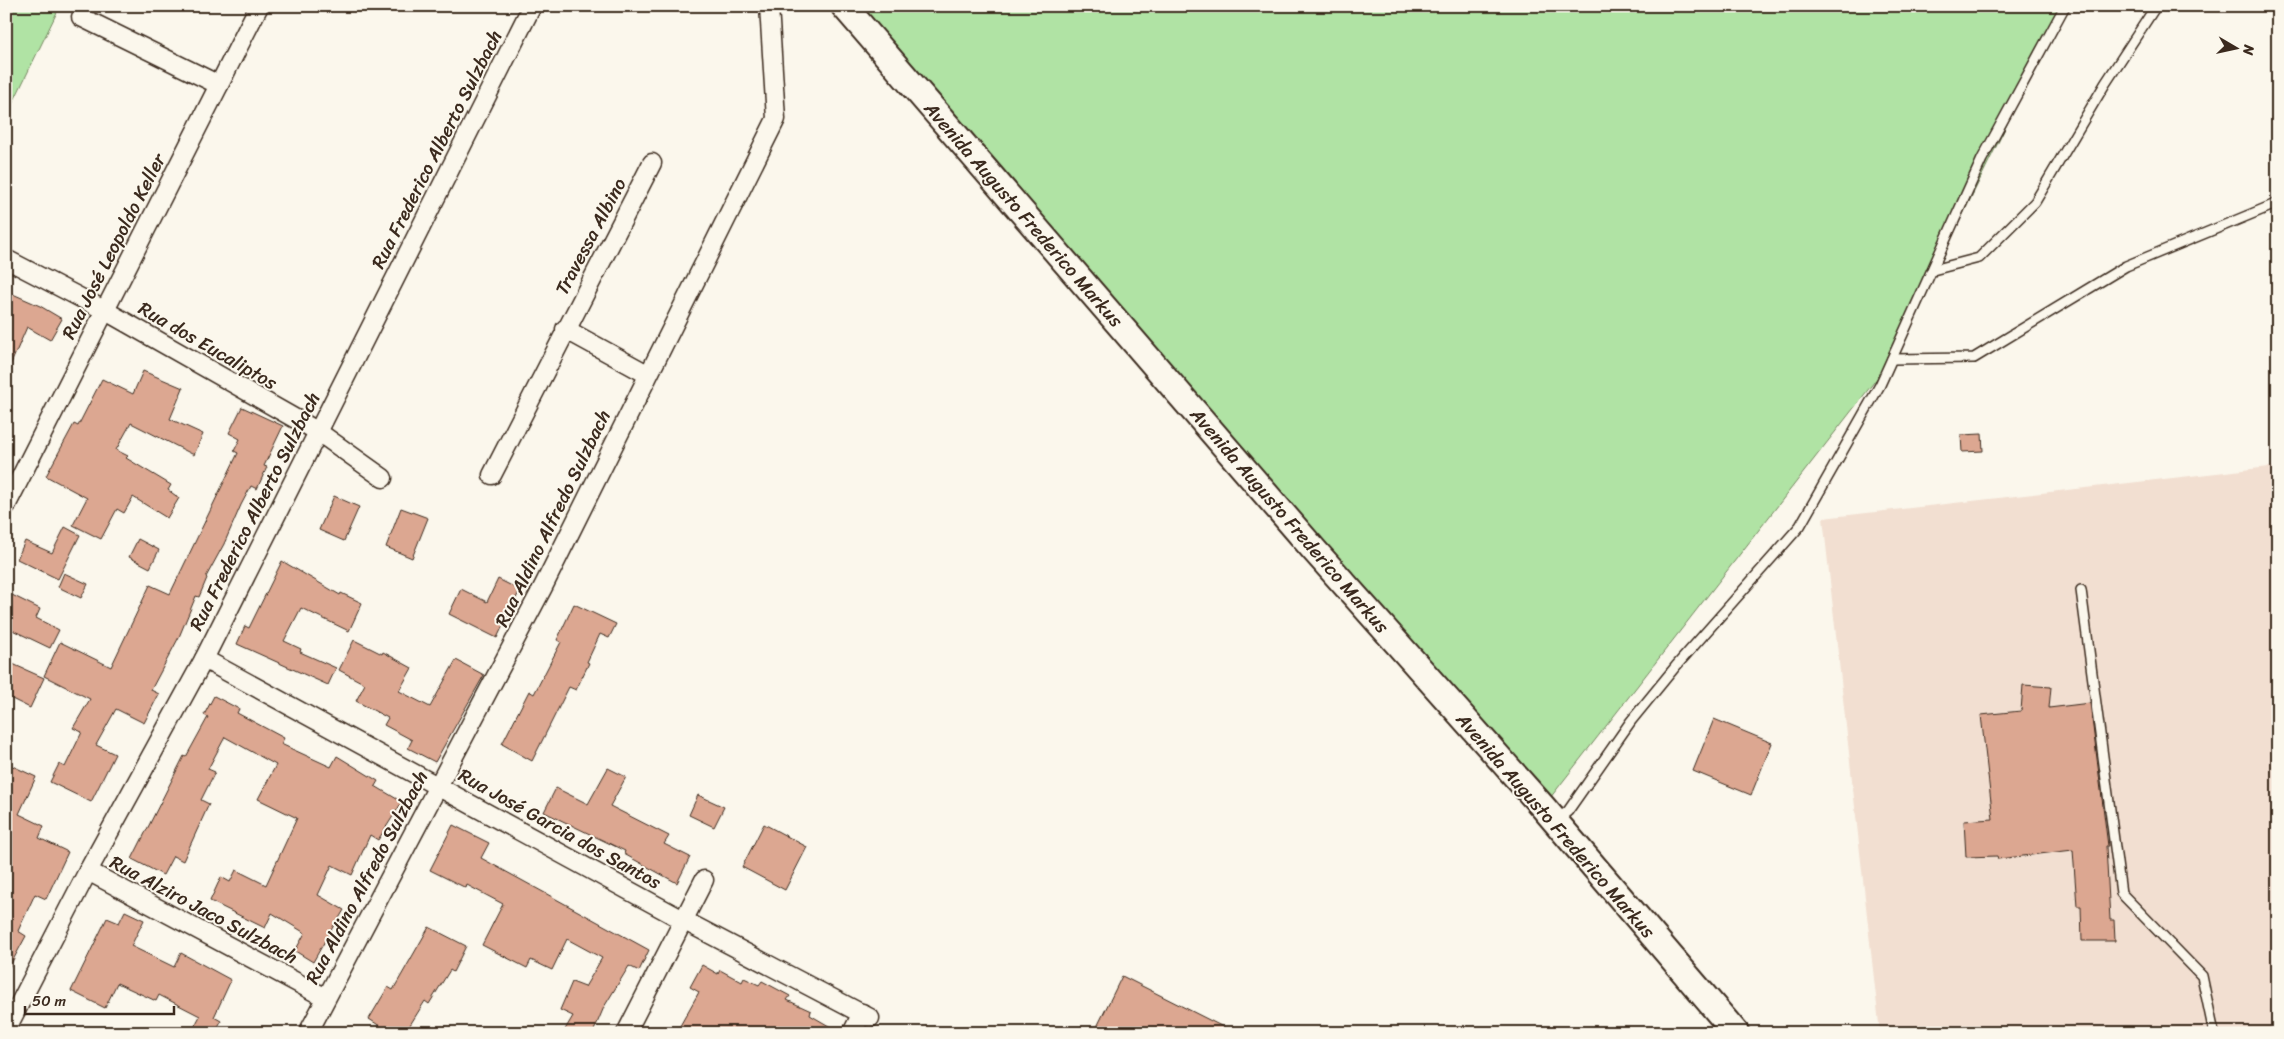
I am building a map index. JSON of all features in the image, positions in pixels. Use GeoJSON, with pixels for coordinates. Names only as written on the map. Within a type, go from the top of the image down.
{"type":"FeatureCollection","features":[{"type":"Feature","properties":{"kind":"street","name":"Rua José Leopoldo Keller"},"geometry":{"type":"LineString","coordinates":[[6,506],[259,6]]}},
{"type":"Feature","properties":{"kind":"street","name":"Rua Frederico Alberto Sulzbach"},"geometry":{"type":"LineString","coordinates":[[6,1030],[88,871],[204,658],[532,6]]}},
{"type":"Feature","properties":{"kind":"street","name":"Rua Aldino Alfredo Sulzbach"},"geometry":{"type":"LineString","coordinates":[[308,1033],[543,587],[647,374],[776,119],[769,6]]}},
{"type":"Feature","properties":{"kind":"street","name":"Avenida Augusto Frederico Markus"},"geometry":{"type":"LineString","coordinates":[[844,6],[1309,544],[1555,822],[1736,1033]]}},
{"type":"Feature","properties":{"kind":"street"},"geometry":{"type":"LineString","coordinates":[[81,17],[219,85]]}},
{"type":"Feature","properties":{"kind":"street","name":"Travessa Albino"},"geometry":{"type":"LineString","coordinates":[[492,475],[565,329],[652,163]]}},
{"type":"Feature","properties":{"kind":"street","name":"Rua dos Eucaliptos"},"geometry":{"type":"LineString","coordinates":[[6,259],[104,310],[317,431],[383,478]]}},
{"type":"Feature","properties":{"kind":"street"},"geometry":{"type":"LineString","coordinates":[[565,329],[647,374]]}},
{"type":"Feature","properties":{"kind":"street","name":"Rua José Garcia dos Santos"},"geometry":{"type":"LineString","coordinates":[[204,658],[683,920],[866,1016],[852,1033]]}},
{"type":"Feature","properties":{"kind":"street","name":"Rua Alziro Jaco Sulzbach"},"geometry":{"type":"LineString","coordinates":[[88,871],[326,998]]}},
{"type":"Feature","properties":{"kind":"street"},"geometry":{"type":"LineString","coordinates":[[626,1033],[704,880]]}},
{"type":"Feature","properties":{"kind":"lane"},"geometry":{"type":"LineString","coordinates":[[1555,822],[1568,811],[1631,720],[1676,666],[1800,526],[1880,385],[1982,159],[2065,6]]}},
{"type":"Feature","properties":{"kind":"lane"},"geometry":{"type":"LineString","coordinates":[[1933,270],[1979,258],[2035,202],[2105,84],[2156,6]]}},
{"type":"Feature","properties":{"kind":"lane"},"geometry":{"type":"LineString","coordinates":[[1892,359],[1974,358],[2126,266],[2278,203]]}},
{"type":"Feature","properties":{"kind":"lane"},"geometry":{"type":"LineString","coordinates":[[2081,590],[2121,893],[2202,976],[2214,1033]]}},
{"type":"Feature","properties":{"kind":"shaded area"},"geometry":{"type":"Polygon","coordinates":[[[2278,466],[2278,1033],[1880,1033],[1823,518],[2278,466]]]}},
{"type":"Feature","properties":{"kind":"green space"},"geometry":{"type":"Polygon","coordinates":[[[6,6],[60,6],[6,117],[6,6]]]}},
{"type":"Feature","properties":{"kind":"green space"},"geometry":{"type":"Polygon","coordinates":[[[844,6],[2065,6],[1892,359],[1543,807],[844,6]]]}},
{"type":"Feature","properties":{"kind":"building"},"geometry":{"type":"Polygon","coordinates":[[[6,291],[40,306],[62,319],[50,340],[27,327],[6,375],[6,291]]]}},
{"type":"Feature","properties":{"kind":"building"},"geometry":{"type":"Polygon","coordinates":[[[143,371],[183,388],[170,419],[203,434],[194,455],[131,423],[116,450],[171,485],[168,490],[179,498],[167,518],[133,497],[124,513],[117,509],[101,539],[73,525],[87,498],[46,476],[74,424],[78,426],[102,379],[133,394],[143,371]]]}},
{"type":"Feature","properties":{"kind":"building"},"geometry":{"type":"Polygon","coordinates":[[[242,407],[283,426],[264,466],[267,467],[257,489],[251,486],[224,544],[206,577],[199,597],[196,596],[179,637],[151,690],[159,694],[144,723],[116,709],[96,745],[115,754],[91,802],[50,782],[59,764],[65,767],[82,732],[73,728],[90,699],[44,676],[60,642],[111,667],[150,585],[170,594],[238,453],[234,451],[240,439],[229,433],[242,407]]]}},
{"type":"Feature","properties":{"kind":"building"},"geometry":{"type":"Polygon","coordinates":[[[1982,434],[1983,451],[1962,452],[1961,435],[1982,434]]]}},
{"type":"Feature","properties":{"kind":"building"},"geometry":{"type":"Polygon","coordinates":[[[334,496],[359,507],[344,541],[319,530],[334,496]]]}},
{"type":"Feature","properties":{"kind":"building"},"geometry":{"type":"Polygon","coordinates":[[[401,508],[428,518],[412,558],[386,547],[401,508]]]}},
{"type":"Feature","properties":{"kind":"building"},"geometry":{"type":"Polygon","coordinates":[[[65,527],[80,535],[58,579],[17,559],[25,541],[52,553],[65,527]]]}},
{"type":"Feature","properties":{"kind":"building"},"geometry":{"type":"Polygon","coordinates":[[[138,539],[159,550],[150,568],[129,557],[138,539]]]}},
{"type":"Feature","properties":{"kind":"building"},"geometry":{"type":"Polygon","coordinates":[[[282,561],[340,595],[341,593],[362,603],[349,631],[301,608],[284,641],[301,649],[300,652],[336,668],[328,685],[237,644],[245,626],[249,628],[282,561]]]}},
{"type":"Feature","properties":{"kind":"building"},"geometry":{"type":"Polygon","coordinates":[[[64,573],[88,584],[81,598],[58,587],[64,573]]]}},
{"type":"Feature","properties":{"kind":"building"},"geometry":{"type":"Polygon","coordinates":[[[498,579],[520,590],[497,638],[449,614],[461,589],[487,602],[498,579]]]}},
{"type":"Feature","properties":{"kind":"building"},"geometry":{"type":"Polygon","coordinates":[[[12,595],[40,609],[36,618],[59,630],[50,648],[6,627],[6,608],[12,595]]]}},
{"type":"Feature","properties":{"kind":"building"},"geometry":{"type":"Polygon","coordinates":[[[574,604],[616,624],[609,638],[600,634],[576,690],[569,687],[532,761],[502,744],[529,691],[534,694],[561,642],[557,640],[574,604]]]}},
{"type":"Feature","properties":{"kind":"building"},"geometry":{"type":"Polygon","coordinates":[[[354,640],[382,654],[383,652],[412,668],[399,691],[430,707],[456,660],[484,675],[435,762],[408,748],[412,740],[384,725],[388,718],[356,701],[365,684],[339,670],[354,640]]]}},
{"type":"Feature","properties":{"kind":"building"},"geometry":{"type":"Polygon","coordinates":[[[6,661],[44,678],[30,708],[6,696],[6,661]]]}},
{"type":"Feature","properties":{"kind":"building"},"geometry":{"type":"Polygon","coordinates":[[[2023,685],[2051,687],[2049,708],[2090,703],[2108,846],[2106,846],[2110,920],[2114,920],[2115,941],[2082,941],[2081,906],[2077,906],[2073,850],[1998,859],[1997,856],[1966,857],[1964,821],[1993,819],[1981,715],[2021,711],[2023,685]]]}},
{"type":"Feature","properties":{"kind":"building"},"geometry":{"type":"Polygon","coordinates":[[[214,696],[239,709],[237,713],[284,738],[281,744],[331,767],[337,756],[378,781],[375,786],[402,802],[378,840],[370,835],[352,875],[332,865],[318,895],[344,910],[313,962],[295,951],[305,933],[272,913],[265,928],[210,901],[221,877],[230,882],[236,870],[266,885],[297,818],[258,799],[276,765],[225,737],[208,769],[215,772],[201,800],[209,804],[183,861],[173,856],[163,875],[132,859],[184,756],[186,757],[208,717],[204,715],[214,696]]]}},
{"type":"Feature","properties":{"kind":"building"},"geometry":{"type":"Polygon","coordinates":[[[1714,719],[1772,743],[1751,795],[1693,771],[1714,719]]]}},
{"type":"Feature","properties":{"kind":"building"},"geometry":{"type":"Polygon","coordinates":[[[6,763],[36,777],[19,814],[44,826],[39,838],[68,852],[46,899],[35,894],[18,931],[26,936],[6,973],[6,763]]]}},
{"type":"Feature","properties":{"kind":"building"},"geometry":{"type":"Polygon","coordinates":[[[608,768],[626,777],[610,806],[669,836],[664,844],[690,857],[677,883],[624,854],[625,851],[544,812],[556,788],[588,804],[608,768]]]}},
{"type":"Feature","properties":{"kind":"building"},"geometry":{"type":"Polygon","coordinates":[[[698,795],[724,807],[714,827],[689,815],[698,795]]]}},
{"type":"Feature","properties":{"kind":"building"},"geometry":{"type":"Polygon","coordinates":[[[764,824],[807,847],[785,890],[742,867],[764,824]]]}},
{"type":"Feature","properties":{"kind":"building"},"geometry":{"type":"Polygon","coordinates":[[[453,825],[489,843],[481,858],[649,950],[639,971],[629,966],[604,1007],[593,1033],[563,1033],[573,1016],[560,1010],[572,982],[585,987],[602,958],[567,939],[552,970],[531,960],[527,968],[482,945],[503,904],[467,885],[466,888],[430,870],[453,825]]]}},
{"type":"Feature","properties":{"kind":"building"},"geometry":{"type":"Polygon","coordinates":[[[125,911],[144,920],[131,946],[174,967],[181,953],[231,980],[214,1017],[221,1021],[215,1033],[191,1033],[200,1016],[159,995],[156,1001],[117,983],[105,1008],[71,991],[107,918],[119,923],[125,911]]]}},
{"type":"Feature","properties":{"kind":"building"},"geometry":{"type":"Polygon","coordinates":[[[429,927],[466,946],[453,972],[450,970],[429,1004],[425,1001],[405,1033],[391,1033],[369,1019],[388,987],[393,990],[429,927]]]}},
{"type":"Feature","properties":{"kind":"building"},"geometry":{"type":"Polygon","coordinates":[[[702,965],[718,974],[720,970],[742,982],[744,978],[759,985],[762,981],[790,996],[787,1000],[811,1011],[810,1015],[841,1033],[676,1033],[699,992],[690,987],[702,965]]]}},
{"type":"Feature","properties":{"kind":"building"},"geometry":{"type":"Polygon","coordinates":[[[1122,976],[1235,1033],[1094,1033],[1122,976]]]}}]}
